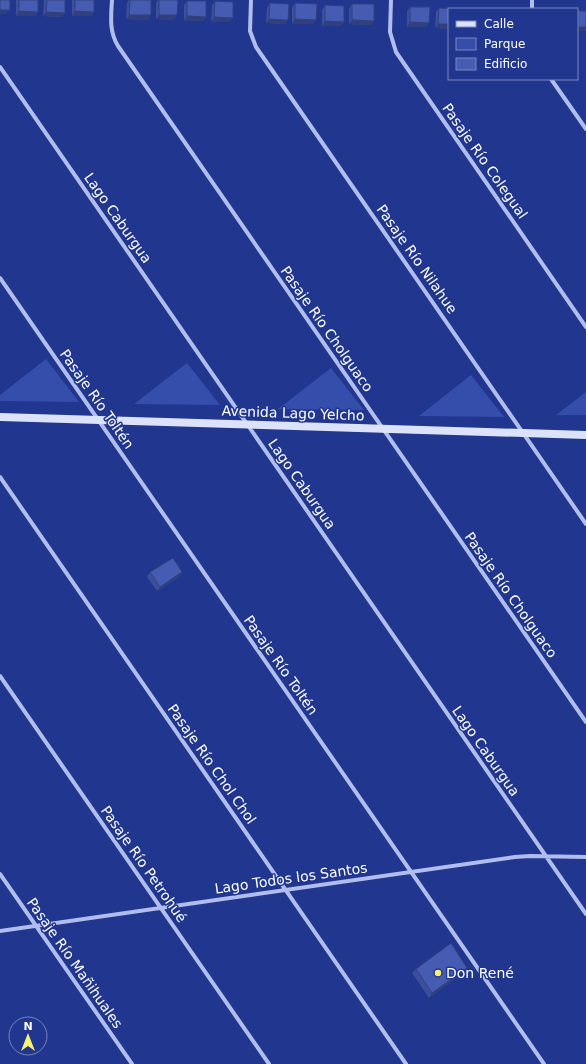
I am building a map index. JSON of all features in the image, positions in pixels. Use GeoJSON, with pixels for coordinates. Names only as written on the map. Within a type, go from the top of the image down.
{"type":"FeatureCollection","features":[{"type":"Feature","properties":{"kind":"street","name":"Pasaje Río Cholguaco"},"geometry":{"type":"LineString","coordinates":[[112,0],[110,23],[114,40],[586,722]]}},
{"type":"Feature","properties":{"kind":"street","name":"Pasaje Río Nilahue"},"geometry":{"type":"LineString","coordinates":[[251,0],[250,31],[256,46],[586,524]]}},
{"type":"Feature","properties":{"kind":"street","name":"Pasaje Río Colegual"},"geometry":{"type":"LineString","coordinates":[[391,0],[390,32],[396,52],[586,327]]}},
{"type":"Feature","properties":{"kind":"street","name":"Lago Caburgua"},"geometry":{"type":"LineString","coordinates":[[0,67],[586,914]]}},
{"type":"Feature","properties":{"kind":"street"},"geometry":{"type":"LineString","coordinates":[[552,80],[586,129]]}},
{"type":"Feature","properties":{"kind":"street","name":"Pasaje Río Toltén"},"geometry":{"type":"LineString","coordinates":[[0,278],[544,1064]]}},
{"type":"Feature","properties":{"kind":"street","name":"Avenida Lago Yelcho"},"geometry":{"type":"LineString","coordinates":[[0,417],[586,435]]}},
{"type":"Feature","properties":{"kind":"street","name":"Pasaje Río Chol Chol"},"geometry":{"type":"LineString","coordinates":[[0,477],[406,1064]]}},
{"type":"Feature","properties":{"kind":"street","name":"Pasaje Río Petrohué"},"geometry":{"type":"LineString","coordinates":[[0,676],[269,1064]]}},
{"type":"Feature","properties":{"kind":"street","name":"Lago Todos los Santos"},"geometry":{"type":"LineString","coordinates":[[0,931],[515,857],[586,857]]}},
{"type":"Feature","properties":{"kind":"street","name":"Pasaje Río Mañihuales"},"geometry":{"type":"LineString","coordinates":[[0,874],[132,1064]]}},
{"type":"Feature","properties":{"kind":"green space"},"geometry":{"type":"Polygon","coordinates":[[[46,359],[79,402],[0,401],[0,395],[46,359]]]}},
{"type":"Feature","properties":{"kind":"green space"},"geometry":{"type":"Polygon","coordinates":[[[187,363],[220,405],[134,404],[187,363]]]}},
{"type":"Feature","properties":{"kind":"green space"},"geometry":{"type":"Polygon","coordinates":[[[331,368],[364,410],[278,409],[331,368]]]}},
{"type":"Feature","properties":{"kind":"green space"},"geometry":{"type":"Polygon","coordinates":[[[471,375],[504,417],[419,416],[471,375]]]}},
{"type":"Feature","properties":{"kind":"green space"},"geometry":{"type":"Polygon","coordinates":[[[586,392],[586,415],[556,415],[586,392]]]}},
{"type":"Feature","properties":{"kind":"building"},"geometry":{"type":"Polygon","coordinates":[[[0,0],[10,0],[10,10],[0,10],[0,0]]]}},
{"type":"Feature","properties":{"kind":"building"},"geometry":{"type":"Polygon","coordinates":[[[19,0],[38,0],[38,12],[19,11],[19,0]]]}},
{"type":"Feature","properties":{"kind":"building"},"geometry":{"type":"Polygon","coordinates":[[[47,0],[65,0],[65,13],[46,12],[47,0]]]}},
{"type":"Feature","properties":{"kind":"building"},"geometry":{"type":"Polygon","coordinates":[[[75,0],[94,0],[94,12],[75,11],[75,0]]]}},
{"type":"Feature","properties":{"kind":"building"},"geometry":{"type":"Polygon","coordinates":[[[130,0],[151,0],[151,15],[129,15],[130,0]]]}},
{"type":"Feature","properties":{"kind":"building"},"geometry":{"type":"Polygon","coordinates":[[[159,0],[178,0],[177,15],[159,15],[159,0]]]}},
{"type":"Feature","properties":{"kind":"building"},"geometry":{"type":"Polygon","coordinates":[[[187,1],[206,1],[206,17],[187,16],[187,1]]]}},
{"type":"Feature","properties":{"kind":"building"},"geometry":{"type":"Polygon","coordinates":[[[215,1],[233,2],[233,18],[214,17],[215,1]]]}},
{"type":"Feature","properties":{"kind":"building"},"geometry":{"type":"Polygon","coordinates":[[[270,3],[289,4],[288,20],[269,19],[270,3]]]}},
{"type":"Feature","properties":{"kind":"building"},"geometry":{"type":"Polygon","coordinates":[[[295,3],[317,4],[316,20],[295,19],[295,3]]]}},
{"type":"Feature","properties":{"kind":"building"},"geometry":{"type":"Polygon","coordinates":[[[352,4],[374,4],[374,21],[352,20],[352,4]]]}},
{"type":"Feature","properties":{"kind":"building"},"geometry":{"type":"Polygon","coordinates":[[[325,5],[344,6],[344,22],[325,21],[325,5]]]}},
{"type":"Feature","properties":{"kind":"building"},"geometry":{"type":"Polygon","coordinates":[[[410,7],[430,7],[429,23],[410,22],[410,7]]]}},
{"type":"Feature","properties":{"kind":"building"},"geometry":{"type":"Polygon","coordinates":[[[439,8],[448,8],[448,24],[438,24],[439,8]]]}},
{"type":"Feature","properties":{"kind":"building"},"geometry":{"type":"Polygon","coordinates":[[[578,11],[586,11],[586,27],[578,27],[578,11]]]}},
{"type":"Feature","properties":{"kind":"building"},"geometry":{"type":"Polygon","coordinates":[[[173,558],[182,572],[160,587],[150,572],[173,558]]]}},
{"type":"Feature","properties":{"kind":"building","name":"Don René"},"geometry":{"type":"Polygon","coordinates":[[[451,943],[467,968],[432,993],[416,969],[451,943]]]}},
{"type":"Feature","properties":{"kind":"place","name":"Don René"},"geometry":{"type":"Point","coordinates":[438,973]}}]}
